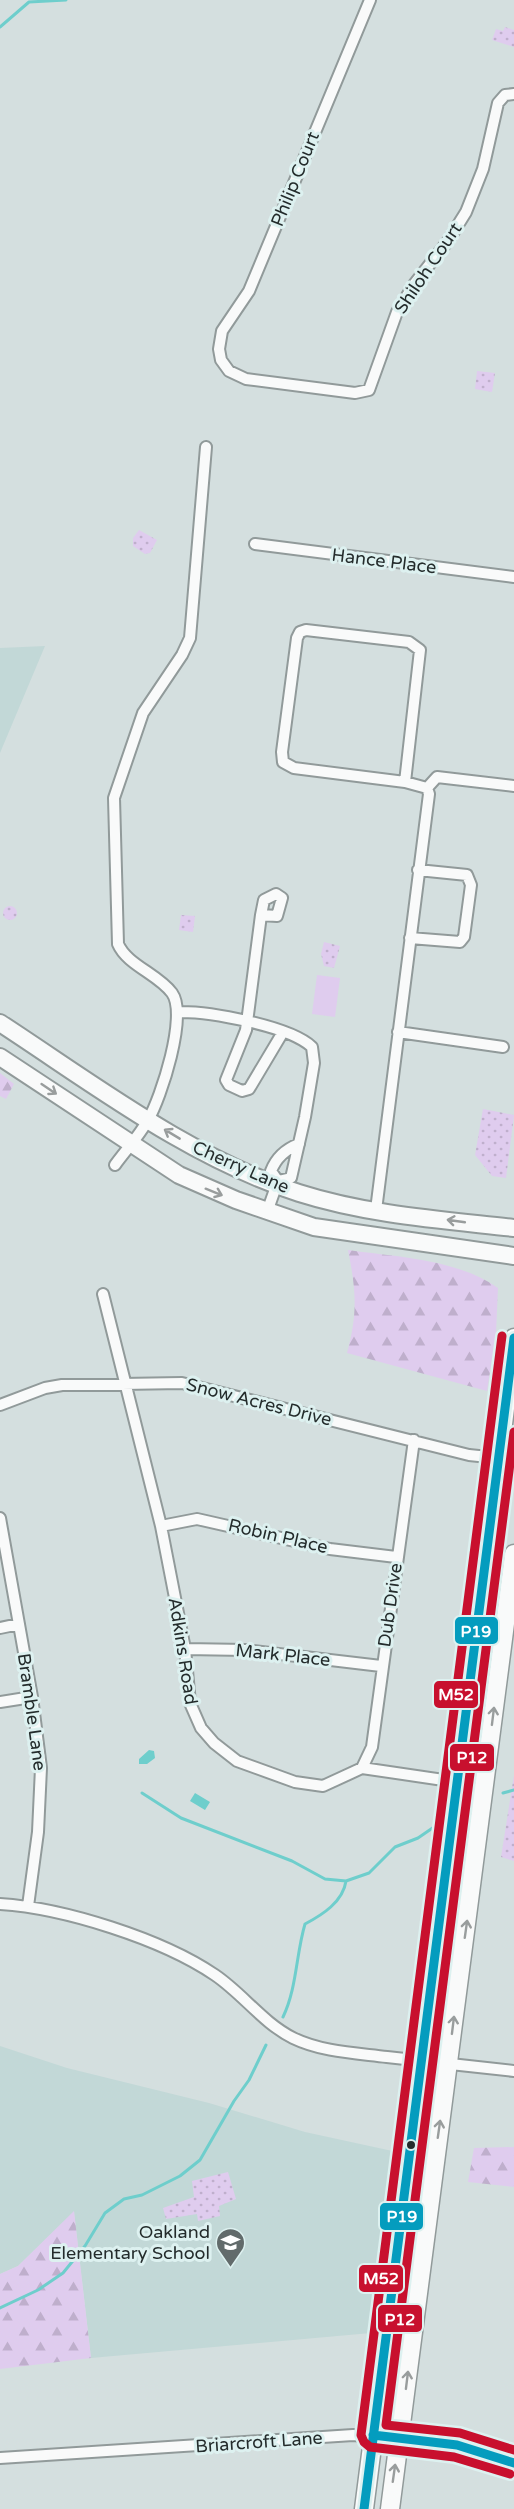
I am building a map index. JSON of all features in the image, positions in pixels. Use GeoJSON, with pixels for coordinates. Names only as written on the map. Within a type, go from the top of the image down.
{"type":"FeatureCollection","features":[{"type":"Feature","properties":{"kind":"main road","name":"Cherry Lane"},"geometry":{"type":"LineString","coordinates":[[0,1023],[148,1120],[209,1155],[277,1183],[324,1200],[376,1210],[514,1228]]}},
{"type":"Feature","properties":{"kind":"main road","name":"Cherry Lane"},"geometry":{"type":"LineString","coordinates":[[0,1057],[197,1185],[267,1212],[341,1232],[514,1256]]}},
{"type":"Feature","properties":{"kind":"main road"},"geometry":{"type":"LineString","coordinates":[[364,2509],[457,1782],[506,1455],[514,1338]]}},
{"type":"Feature","properties":{"kind":"main road"},"geometry":{"type":"LineString","coordinates":[[390,2509],[514,1554]]}},
{"type":"Feature","properties":{"kind":"street","name":"Philip Court"},"geometry":{"type":"LineString","coordinates":[[370,0],[249,291],[222,331],[219,355],[229,371],[246,379],[355,393],[367,392],[373,384]]}},
{"type":"Feature","properties":{"kind":"street","name":"Shiloh Court"},"geometry":{"type":"LineString","coordinates":[[373,384],[397,312],[466,212],[483,169],[498,103],[505,96],[514,94]]}},
{"type":"Feature","properties":{"kind":"street"},"geometry":{"type":"LineString","coordinates":[[115,1165],[148,1120],[168,1071],[177,1012],[172,993],[124,953],[118,944],[113,807],[142,712],[182,655],[190,638],[206,447]]}},
{"type":"Feature","properties":{"kind":"street","name":"Hance Place"},"geometry":{"type":"LineString","coordinates":[[255,544],[514,577]]}},
{"type":"Feature","properties":{"kind":"street"},"geometry":{"type":"LineString","coordinates":[[405,782],[420,650],[409,642],[312,630],[300,632],[282,752],[283,762],[294,768],[405,782],[427,788]]}},
{"type":"Feature","properties":{"kind":"street"},"geometry":{"type":"LineString","coordinates":[[427,788],[437,777],[514,786]]}},
{"type":"Feature","properties":{"kind":"street"},"geometry":{"type":"LineString","coordinates":[[376,1210],[418,870],[429,799],[427,788]]}},
{"type":"Feature","properties":{"kind":"street"},"geometry":{"type":"LineString","coordinates":[[410,938],[460,942],[464,937],[471,885],[467,875],[418,870]]}},
{"type":"Feature","properties":{"kind":"street"},"geometry":{"type":"LineString","coordinates":[[261,915],[245,1036],[226,1080],[229,1085],[242,1091],[252,1085],[284,1032]]}},
{"type":"Feature","properties":{"kind":"street"},"geometry":{"type":"LineString","coordinates":[[177,1012],[205,1012],[284,1032],[308,1044],[314,1056],[299,1144],[291,1178],[277,1183]]}},
{"type":"Feature","properties":{"kind":"street"},"geometry":{"type":"LineString","coordinates":[[398,1032],[503,1047]]}},
{"type":"Feature","properties":{"kind":"street"},"geometry":{"type":"LineString","coordinates":[[267,1212],[277,1183],[272,1171],[274,1163],[292,1147],[299,1144]]}},
{"type":"Feature","properties":{"kind":"street","name":"Adkins Road"},"geometry":{"type":"LineString","coordinates":[[103,1294],[160,1526],[185,1649],[190,1703],[196,1720],[214,1743],[237,1761],[276,1778],[323,1786],[362,1768]]}},
{"type":"Feature","properties":{"kind":"street","name":"Snow Acres Drive"},"geometry":{"type":"LineString","coordinates":[[0,1406],[53,1387],[124,1383],[190,1384],[469,1455],[506,1455]]}},
{"type":"Feature","properties":{"kind":"street","name":"Dub Drive"},"geometry":{"type":"LineString","coordinates":[[362,1768],[372,1747],[381,1666],[414,1440]]}},
{"type":"Feature","properties":{"kind":"street","name":"Bramble Lane"},"geometry":{"type":"LineString","coordinates":[[0,1518],[32,1697],[41,1785],[28,1906]]}},
{"type":"Feature","properties":{"kind":"street","name":"Robin Place"},"geometry":{"type":"LineString","coordinates":[[160,1526],[196,1519],[330,1549],[396,1557]]}},
{"type":"Feature","properties":{"kind":"street"},"geometry":{"type":"LineString","coordinates":[[0,1628],[19,1624]]}},
{"type":"Feature","properties":{"kind":"street","name":"Mark Place"},"geometry":{"type":"LineString","coordinates":[[185,1649],[246,1650],[381,1666]]}},
{"type":"Feature","properties":{"kind":"street"},"geometry":{"type":"LineString","coordinates":[[0,1702],[32,1697]]}},
{"type":"Feature","properties":{"kind":"street"},"geometry":{"type":"LineString","coordinates":[[362,1768],[457,1782],[471,1789],[480,1816]]}},
{"type":"Feature","properties":{"kind":"street"},"geometry":{"type":"LineString","coordinates":[[0,1904],[28,1906],[83,1919],[156,1945],[200,1966],[223,1981],[270,2024],[308,2044],[354,2053],[514,2071]]}},
{"type":"Feature","properties":{"kind":"street","name":"Briarcroft Lane"},"geometry":{"type":"LineString","coordinates":[[0,2458],[373,2435],[457,2445],[514,2463]]}},
{"type":"Feature","properties":{"kind":"shaded area"},"geometry":{"type":"Polygon","coordinates":[[[45,646],[0,753],[0,648],[45,646]]]}},
{"type":"Feature","properties":{"kind":"shaded area"},"geometry":{"type":"Polygon","coordinates":[[[0,2046],[67,2068],[209,2103],[305,2132],[397,2152],[371,2333],[91,2358],[74,2212],[18,2266],[0,2274],[0,2046]]]}},
{"type":"Feature","properties":{"kind":"green space"},"geometry":{"type":"Polygon","coordinates":[[[505,27],[514,30],[514,47],[492,40],[496,29],[503,31],[505,27]]]}},
{"type":"Feature","properties":{"kind":"green space"},"geometry":{"type":"Polygon","coordinates":[[[477,371],[495,373],[492,392],[475,389],[477,371]]]}},
{"type":"Feature","properties":{"kind":"green space"},"geometry":{"type":"Polygon","coordinates":[[[139,530],[157,540],[150,553],[145,554],[133,546],[133,538],[139,530]]]}},
{"type":"Feature","properties":{"kind":"green space"},"geometry":{"type":"Polygon","coordinates":[[[7,906],[13,906],[17,913],[13,920],[7,920],[3,916],[3,910],[7,906]]]}},
{"type":"Feature","properties":{"kind":"green space"},"geometry":{"type":"Polygon","coordinates":[[[181,915],[195,916],[193,932],[179,930],[181,915]]]}},
{"type":"Feature","properties":{"kind":"green space"},"geometry":{"type":"Polygon","coordinates":[[[324,942],[340,946],[334,968],[324,966],[321,954],[324,942]]]}},
{"type":"Feature","properties":{"kind":"green space"},"geometry":{"type":"Polygon","coordinates":[[[317,975],[340,978],[335,1017],[312,1014],[317,975]]]}},
{"type":"Feature","properties":{"kind":"green space"},"geometry":{"type":"Polygon","coordinates":[[[0,1073],[14,1084],[6,1099],[0,1096],[0,1073]]]}},
{"type":"Feature","properties":{"kind":"green space"},"geometry":{"type":"Polygon","coordinates":[[[483,1109],[514,1115],[506,1178],[492,1176],[475,1155],[483,1109]]]}},
{"type":"Feature","properties":{"kind":"green space"},"geometry":{"type":"Polygon","coordinates":[[[348,1250],[406,1257],[445,1265],[482,1278],[498,1288],[496,1333],[487,1391],[347,1353],[355,1302],[348,1250]]]}},
{"type":"Feature","properties":{"kind":"green space"},"geometry":{"type":"Polygon","coordinates":[[[514,1775],[514,1861],[501,1857],[514,1775]]]}},
{"type":"Feature","properties":{"kind":"green space"},"geometry":{"type":"Polygon","coordinates":[[[514,2147],[514,2187],[468,2182],[474,2148],[514,2147]]]}},
{"type":"Feature","properties":{"kind":"green space"},"geometry":{"type":"Polygon","coordinates":[[[228,2172],[236,2199],[219,2206],[220,2216],[198,2221],[197,2214],[166,2219],[163,2208],[194,2197],[192,2181],[228,2172]]]}},
{"type":"Feature","properties":{"kind":"green space"},"geometry":{"type":"Polygon","coordinates":[[[74,2211],[91,2358],[0,2369],[0,2274],[18,2266],[74,2211]]]}},
{"type":"Feature","properties":{"kind":"water"},"geometry":{"type":"Polygon","coordinates":[[[149,1750],[154,1751],[155,1758],[147,1764],[139,1764],[139,1759],[149,1750]]]}},
{"type":"Feature","properties":{"kind":"water"},"geometry":{"type":"Polygon","coordinates":[[[195,1793],[210,1802],[205,1810],[190,1801],[195,1793]]]}},
{"type":"Feature","properties":{"kind":"waterway"},"geometry":{"type":"LineString","coordinates":[[0,27],[29,2],[66,0]]}},
{"type":"Feature","properties":{"kind":"waterway"},"geometry":{"type":"LineString","coordinates":[[503,1793],[514,1790]]}},
{"type":"Feature","properties":{"kind":"waterway"},"geometry":{"type":"LineString","coordinates":[[142,1793],[181,1818],[292,1861],[325,1879],[346,1881]]}},
{"type":"Feature","properties":{"kind":"waterway"},"geometry":{"type":"LineString","coordinates":[[283,2017],[294,1983],[305,1924],[325,1912],[336,1901],[346,1881],[369,1873],[395,1847],[418,1838],[434,1827]]}},
{"type":"Feature","properties":{"kind":"waterway"},"geometry":{"type":"LineString","coordinates":[[0,2308],[38,2290],[63,2273],[85,2246],[105,2213],[124,2199],[142,2195],[180,2176],[200,2160],[234,2101],[249,2080],[266,2045]]}},
{"type":"Feature","properties":{"kind":"transit line","name":"M52"},"geometry":{"type":"LineString","coordinates":[[502,1336],[361,2435],[370,2447],[454,2457],[510,2474]]}},
{"type":"Feature","properties":{"kind":"transit line","name":"P19"},"geometry":{"type":"LineString","coordinates":[[364,2509],[514,1338]]}},
{"type":"Feature","properties":{"kind":"transit line","name":"P12"},"geometry":{"type":"LineString","coordinates":[[514,1432],[386,2425],[460,2433],[514,2450]]}},
{"type":"Feature","properties":{"kind":"transit line","name":"P19"},"geometry":{"type":"LineString","coordinates":[[373,2435],[457,2445],[514,2463]]}},
{"type":"Feature","properties":{"kind":"place","name":"Oakland Elementary School"},"geometry":{"type":"Point","coordinates":[231,2268]}}]}
